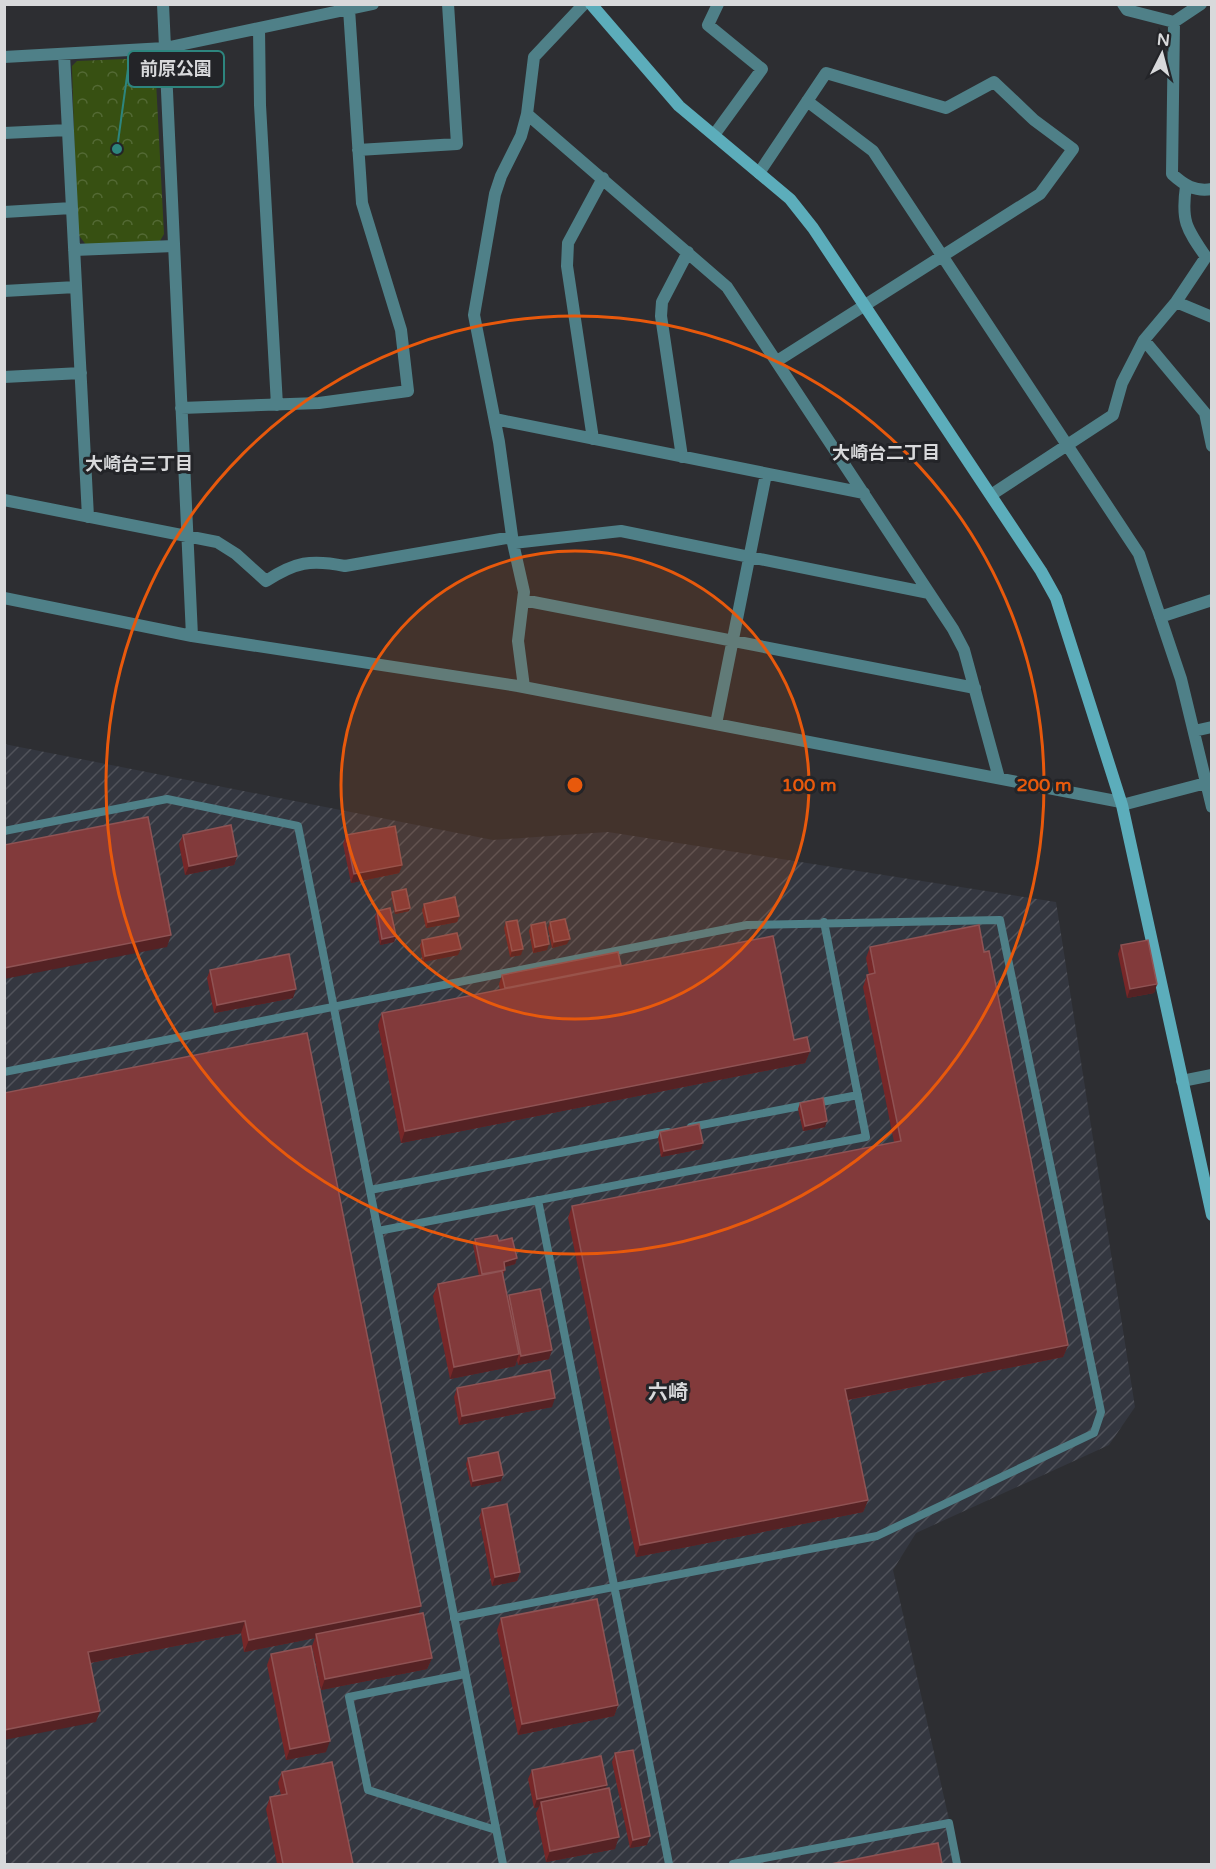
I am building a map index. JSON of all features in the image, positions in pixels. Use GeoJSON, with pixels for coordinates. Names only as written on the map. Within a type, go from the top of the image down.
{"type":"FeatureCollection","features":[{"type":"Feature","properties":{"kind":"street"},"geometry":{"type":"LineString","coordinates":[[163,4],[192,636]]}},
{"type":"Feature","properties":{"kind":"street"},"geometry":{"type":"LineString","coordinates":[[4,57],[165,48],[373,4]]}},
{"type":"Feature","properties":{"kind":"street"},"geometry":{"type":"LineString","coordinates":[[358,150],[457,144],[448,4]]}},
{"type":"Feature","properties":{"kind":"street"},"geometry":{"type":"LineString","coordinates":[[524,687],[519,641],[524,592],[513,540],[495,419],[474,315],[495,194],[521,136],[527,114],[534,57],[584,4]]}},
{"type":"Feature","properties":{"kind":"street"},"geometry":{"type":"LineString","coordinates":[[591,4],[679,106],[790,199],[813,228],[991,495],[1056,598],[1122,803],[1212,1215]]}},
{"type":"Feature","properties":{"kind":"street"},"geometry":{"type":"LineString","coordinates":[[714,135],[762,69],[708,25],[718,4]]}},
{"type":"Feature","properties":{"kind":"street"},"geometry":{"type":"LineString","coordinates":[[1123,4],[1127,10],[1174,22],[1201,4]]}},
{"type":"Feature","properties":{"kind":"street"},"geometry":{"type":"LineString","coordinates":[[181,408],[319,403],[408,391],[401,330],[362,203],[349,9]]}},
{"type":"Feature","properties":{"kind":"street"},"geometry":{"type":"LineString","coordinates":[[1174,22],[1172,174],[1185,186],[1203,190],[1212,189]]}},
{"type":"Feature","properties":{"kind":"street"},"geometry":{"type":"LineString","coordinates":[[259,28],[260,105],[277,405]]}},
{"type":"Feature","properties":{"kind":"street"},"geometry":{"type":"LineString","coordinates":[[64,54],[88,517]]}},
{"type":"Feature","properties":{"kind":"street"},"geometry":{"type":"LineString","coordinates":[[759,173],[826,73],[946,108],[994,82],[1034,120],[1073,149],[1040,194],[777,361]]}},
{"type":"Feature","properties":{"kind":"street"},"geometry":{"type":"LineString","coordinates":[[807,101],[873,151],[1138,554],[1181,679],[1212,807]]}},
{"type":"Feature","properties":{"kind":"street"},"geometry":{"type":"LineString","coordinates":[[527,114],[727,287],[930,593],[964,650],[999,778]]}},
{"type":"Feature","properties":{"kind":"street"},"geometry":{"type":"LineString","coordinates":[[4,134],[68,130]]}},
{"type":"Feature","properties":{"kind":"street"},"geometry":{"type":"LineString","coordinates":[[593,439],[567,266],[568,243],[603,178]]}},
{"type":"Feature","properties":{"kind":"street"},"geometry":{"type":"LineString","coordinates":[[991,495],[1113,415],[1122,383],[1144,340],[1176,302],[1206,257],[1185,227],[1182,213],[1185,186]]}},
{"type":"Feature","properties":{"kind":"street"},"geometry":{"type":"LineString","coordinates":[[4,212],[72,208]]}},
{"type":"Feature","properties":{"kind":"street"},"geometry":{"type":"LineString","coordinates":[[74,250],[174,246]]}},
{"type":"Feature","properties":{"kind":"street"},"geometry":{"type":"LineString","coordinates":[[682,457],[661,316],[662,302],[688,252]]}},
{"type":"Feature","properties":{"kind":"street"},"geometry":{"type":"LineString","coordinates":[[4,291],[76,287]]}},
{"type":"Feature","properties":{"kind":"street"},"geometry":{"type":"LineString","coordinates":[[1176,302],[1212,317]]}},
{"type":"Feature","properties":{"kind":"street"},"geometry":{"type":"LineString","coordinates":[[1144,340],[1210,419],[1212,446]]}},
{"type":"Feature","properties":{"kind":"street"},"geometry":{"type":"LineString","coordinates":[[4,377],[81,373]]}},
{"type":"Feature","properties":{"kind":"street"},"geometry":{"type":"LineString","coordinates":[[495,419],[864,493]]}},
{"type":"Feature","properties":{"kind":"street"},"geometry":{"type":"LineString","coordinates":[[716,724],[766,474]]}},
{"type":"Feature","properties":{"kind":"street"},"geometry":{"type":"LineString","coordinates":[[4,500],[217,542],[236,554],[266,581],[301,562],[325,562],[345,566],[513,540],[621,531],[930,593]]}},
{"type":"Feature","properties":{"kind":"street"},"geometry":{"type":"LineString","coordinates":[[4,598],[192,636],[524,687],[1122,803],[1206,783]]}},
{"type":"Feature","properties":{"kind":"street"},"geometry":{"type":"LineString","coordinates":[[523,600],[975,688]]}},
{"type":"Feature","properties":{"kind":"street"},"geometry":{"type":"LineString","coordinates":[[1160,617],[1212,600]]}},
{"type":"Feature","properties":{"kind":"street"},"geometry":{"type":"LineString","coordinates":[[1194,730],[1212,726]]}},
{"type":"Feature","properties":{"kind":"street"},"geometry":{"type":"LineString","coordinates":[[1182,1081],[1212,1075]]}},
{"type":"Feature","properties":{"kind":"lane"},"geometry":{"type":"LineString","coordinates":[[4,831],[167,799],[298,826],[503,1864]]}},
{"type":"Feature","properties":{"kind":"lane"},"geometry":{"type":"LineString","coordinates":[[4,1072],[747,925],[1000,920],[1101,1412],[1094,1433],[876,1536],[454,1618]]}},
{"type":"Feature","properties":{"kind":"lane"},"geometry":{"type":"LineString","coordinates":[[378,1231],[866,1137],[824,922]]}},
{"type":"Feature","properties":{"kind":"lane"},"geometry":{"type":"LineString","coordinates":[[684,1129],[858,1095]]}},
{"type":"Feature","properties":{"kind":"lane"},"geometry":{"type":"LineString","coordinates":[[370,1190],[672,1131]]}},
{"type":"Feature","properties":{"kind":"lane"},"geometry":{"type":"LineString","coordinates":[[538,1200],[669,1864]]}},
{"type":"Feature","properties":{"kind":"lane"},"geometry":{"type":"LineString","coordinates":[[465,1674],[349,1697],[368,1790],[496,1830]]}},
{"type":"Feature","properties":{"kind":"lane"},"geometry":{"type":"LineString","coordinates":[[733,1864],[949,1823],[957,1864]]}},
{"type":"Feature","properties":{"kind":"shaded area"},"geometry":{"type":"Polygon","coordinates":[[[4,744],[493,840],[608,832],[1056,902],[1135,1407],[1109,1445],[916,1533],[893,1570],[959,1864],[5,1864],[4,744]]]}},
{"type":"Feature","properties":{"kind":"green space"},"geometry":{"type":"Polygon","coordinates":[[[149,58],[155,62],[164,234],[160,241],[87,246],[77,233],[72,66],[77,61],[149,58]]]}},
{"type":"Feature","properties":{"kind":"building"},"geometry":{"type":"Polygon","coordinates":[[[148,817],[171,935],[4,968],[4,845],[148,817]]]}},
{"type":"Feature","properties":{"kind":"building"},"geometry":{"type":"Polygon","coordinates":[[[231,825],[237,856],[189,866],[183,835],[231,825]]]}},
{"type":"Feature","properties":{"kind":"building"},"geometry":{"type":"Polygon","coordinates":[[[395,826],[402,865],[354,874],[346,835],[395,826]]]}},
{"type":"Feature","properties":{"kind":"building"},"geometry":{"type":"Polygon","coordinates":[[[406,889],[410,908],[396,911],[392,892],[406,889]]]}},
{"type":"Feature","properties":{"kind":"building"},"geometry":{"type":"Polygon","coordinates":[[[455,897],[459,916],[428,922],[424,904],[455,897]]]}},
{"type":"Feature","properties":{"kind":"building"},"geometry":{"type":"Polygon","coordinates":[[[390,908],[396,936],[382,939],[377,911],[390,908]]]}},
{"type":"Feature","properties":{"kind":"building"},"geometry":{"type":"Polygon","coordinates":[[[565,919],[570,939],[554,942],[550,922],[565,919]]]}},
{"type":"Feature","properties":{"kind":"building"},"geometry":{"type":"Polygon","coordinates":[[[517,920],[523,949],[512,951],[506,922],[517,920]]]}},
{"type":"Feature","properties":{"kind":"building"},"geometry":{"type":"Polygon","coordinates":[[[545,922],[549,944],[535,947],[531,925],[545,922]]]}},
{"type":"Feature","properties":{"kind":"building"},"geometry":{"type":"Polygon","coordinates":[[[979,925],[984,952],[989,951],[1068,1345],[845,1389],[868,1500],[640,1545],[572,1206],[901,1141],[867,975],[875,973],[870,947],[979,925]]]}},
{"type":"Feature","properties":{"kind":"building"},"geometry":{"type":"Polygon","coordinates":[[[457,933],[461,949],[425,956],[422,940],[457,933]]]}},
{"type":"Feature","properties":{"kind":"building"},"geometry":{"type":"Polygon","coordinates":[[[773,936],[794,1040],[807,1037],[810,1051],[405,1131],[382,1013],[773,936]]]}},
{"type":"Feature","properties":{"kind":"building"},"geometry":{"type":"Polygon","coordinates":[[[1148,940],[1157,984],[1130,989],[1121,945],[1148,940]]]}},
{"type":"Feature","properties":{"kind":"building"},"geometry":{"type":"Polygon","coordinates":[[[618,952],[621,965],[505,988],[502,975],[618,952]]]}},
{"type":"Feature","properties":{"kind":"building"},"geometry":{"type":"Polygon","coordinates":[[[289,954],[296,989],[217,1005],[210,970],[289,954]]]}},
{"type":"Feature","properties":{"kind":"building"},"geometry":{"type":"Polygon","coordinates":[[[307,1033],[421,1606],[249,1640],[245,1621],[88,1652],[100,1711],[4,1730],[4,1093],[307,1033]]]}},
{"type":"Feature","properties":{"kind":"building"},"geometry":{"type":"Polygon","coordinates":[[[823,1098],[827,1121],[805,1126],[800,1103],[823,1098]]]}},
{"type":"Feature","properties":{"kind":"building"},"geometry":{"type":"Polygon","coordinates":[[[699,1124],[703,1143],[664,1151],[660,1132],[699,1124]]]}},
{"type":"Feature","properties":{"kind":"building"},"geometry":{"type":"Polygon","coordinates":[[[497,1235],[499,1241],[512,1238],[517,1258],[504,1262],[505,1270],[482,1274],[475,1239],[497,1235]]]}},
{"type":"Feature","properties":{"kind":"building"},"geometry":{"type":"Polygon","coordinates":[[[502,1271],[519,1354],[454,1367],[438,1284],[502,1271]]]}},
{"type":"Feature","properties":{"kind":"building"},"geometry":{"type":"Polygon","coordinates":[[[540,1289],[552,1350],[521,1356],[509,1295],[540,1289]]]}},
{"type":"Feature","properties":{"kind":"building"},"geometry":{"type":"Polygon","coordinates":[[[550,1370],[555,1398],[462,1416],[457,1388],[550,1370]]]}},
{"type":"Feature","properties":{"kind":"building"},"geometry":{"type":"Polygon","coordinates":[[[498,1452],[503,1475],[473,1481],[468,1458],[498,1452]]]}},
{"type":"Feature","properties":{"kind":"building"},"geometry":{"type":"Polygon","coordinates":[[[507,1504],[520,1572],[495,1577],[482,1509],[507,1504]]]}},
{"type":"Feature","properties":{"kind":"building"},"geometry":{"type":"Polygon","coordinates":[[[597,1599],[618,1705],[522,1724],[501,1618],[597,1599]]]}},
{"type":"Feature","properties":{"kind":"building"},"geometry":{"type":"Polygon","coordinates":[[[423,1613],[432,1658],[325,1679],[316,1634],[423,1613]]]}},
{"type":"Feature","properties":{"kind":"building"},"geometry":{"type":"Polygon","coordinates":[[[311,1646],[330,1741],[290,1749],[271,1654],[311,1646]]]}},
{"type":"Feature","properties":{"kind":"building"},"geometry":{"type":"Polygon","coordinates":[[[633,1750],[650,1836],[633,1840],[615,1753],[633,1750]]]}},
{"type":"Feature","properties":{"kind":"building"},"geometry":{"type":"Polygon","coordinates":[[[601,1756],[607,1785],[537,1799],[532,1770],[601,1756]]]}},
{"type":"Feature","properties":{"kind":"building"},"geometry":{"type":"Polygon","coordinates":[[[332,1762],[353,1864],[283,1864],[270,1797],[287,1794],[282,1772],[332,1762]]]}},
{"type":"Feature","properties":{"kind":"building"},"geometry":{"type":"Polygon","coordinates":[[[609,1788],[619,1837],[550,1851],[541,1802],[609,1788]]]}},
{"type":"Feature","properties":{"kind":"building"},"geometry":{"type":"Polygon","coordinates":[[[938,1843],[942,1864],[831,1864],[938,1843]]]}},
{"type":"Feature","properties":{"kind":"place","name":"前原公園"},"geometry":{"type":"Point","coordinates":[117,149]}},
{"type":"Feature","properties":{"kind":"district","name":"大崎台二丁目"},"geometry":{"type":"Point","coordinates":[886,453]}},
{"type":"Feature","properties":{"kind":"district","name":"大崎台三丁目"},"geometry":{"type":"Point","coordinates":[139,464]}},
{"type":"Feature","properties":{"kind":"district","name":"六崎"},"geometry":{"type":"Point","coordinates":[668,1393]}}]}
